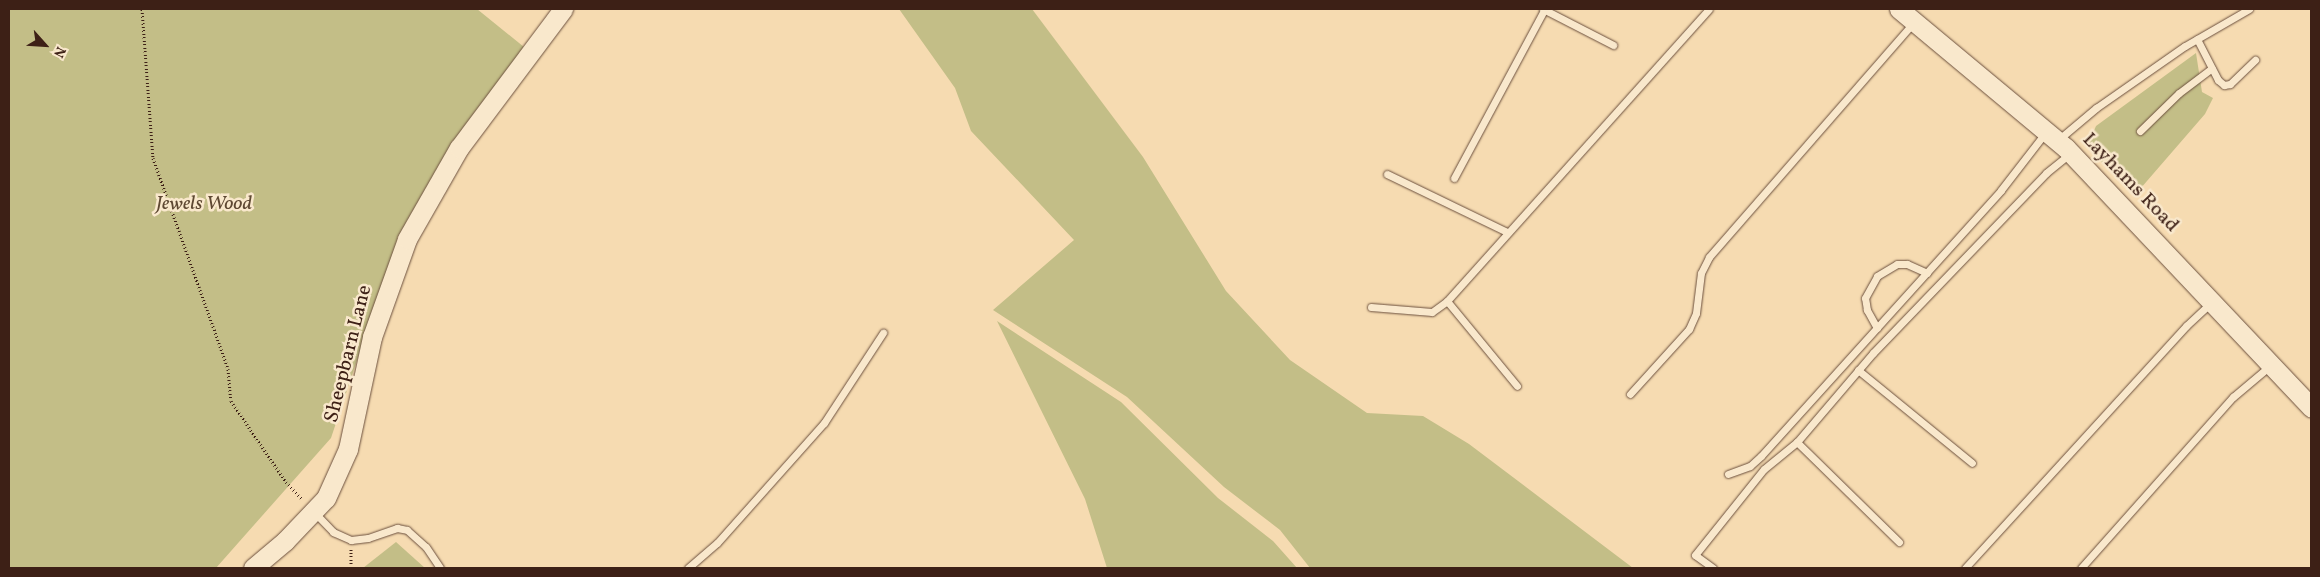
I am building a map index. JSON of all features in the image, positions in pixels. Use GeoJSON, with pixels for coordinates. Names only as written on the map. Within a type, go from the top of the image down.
{"type":"FeatureCollection","features":[{"type":"Feature","properties":{"kind":"street","name":"Sheepbarn Lane"},"geometry":{"type":"LineString","coordinates":[[253,568],[314,512],[326,498],[348,449],[372,337],[407,239],[459,148],[563,9]]}},
{"type":"Feature","properties":{"kind":"street","name":"Layhams Road"},"geometry":{"type":"LineString","coordinates":[[1899,9],[2058,141],[2311,407]]}},
{"type":"Feature","properties":{"kind":"lane"},"geometry":{"type":"LineString","coordinates":[[1454,178],[1543,9],[1614,45]]}},
{"type":"Feature","properties":{"kind":"lane"},"geometry":{"type":"LineString","coordinates":[[1371,307],[1432,312],[1447,301],[1708,9]]}},
{"type":"Feature","properties":{"kind":"lane"},"geometry":{"type":"LineString","coordinates":[[1728,474],[1750,466],[1761,456],[2001,190],[2096,108],[2197,39],[2249,9]]}},
{"type":"Feature","properties":{"kind":"lane"},"geometry":{"type":"LineString","coordinates":[[1630,394],[1689,329],[1696,313],[1701,273],[1708,257],[1914,21]]}},
{"type":"Feature","properties":{"kind":"lane"},"geometry":{"type":"LineString","coordinates":[[2197,39],[2218,80],[2230,84],[2255,60]]}},
{"type":"Feature","properties":{"kind":"lane"},"geometry":{"type":"LineString","coordinates":[[2140,131],[2179,93],[2212,68]]}},
{"type":"Feature","properties":{"kind":"lane"},"geometry":{"type":"LineString","coordinates":[[1713,568],[1695,556],[1764,470],[1796,442],[1858,370],[2046,173],[2058,141]]}},
{"type":"Feature","properties":{"kind":"lane"},"geometry":{"type":"LineString","coordinates":[[1387,174],[1507,232]]}},
{"type":"Feature","properties":{"kind":"lane"},"geometry":{"type":"LineString","coordinates":[[1878,328],[1867,310],[1865,298],[1877,276],[1897,264],[1907,264],[1927,273]]}},
{"type":"Feature","properties":{"kind":"lane"},"geometry":{"type":"LineString","coordinates":[[1447,301],[1517,386]]}},
{"type":"Feature","properties":{"kind":"lane"},"geometry":{"type":"LineString","coordinates":[[1966,568],[2186,326],[2212,302]]}},
{"type":"Feature","properties":{"kind":"lane"},"geometry":{"type":"LineString","coordinates":[[688,568],[717,543],[824,423],[883,333]]}},
{"type":"Feature","properties":{"kind":"lane"},"geometry":{"type":"LineString","coordinates":[[2081,568],[2233,397],[2271,365]]}},
{"type":"Feature","properties":{"kind":"lane"},"geometry":{"type":"LineString","coordinates":[[1858,370],[1972,464]]}},
{"type":"Feature","properties":{"kind":"lane"},"geometry":{"type":"LineString","coordinates":[[1796,442],[1899,542]]}},
{"type":"Feature","properties":{"kind":"lane"},"geometry":{"type":"LineString","coordinates":[[314,512],[333,532],[350,540],[368,538],[397,528],[407,530],[426,547],[440,568]]}},
{"type":"Feature","properties":{"kind":"path"},"geometry":{"type":"LineString","coordinates":[[142,9],[153,158],[228,369],[231,401],[286,482],[314,512]]}},
{"type":"Feature","properties":{"kind":"path"},"geometry":{"type":"LineString","coordinates":[[350,540],[351,568]]}},
{"type":"Feature","properties":{"kind":"green space","name":"Jewels Wood"},"geometry":{"type":"Polygon","coordinates":[[[9,9],[477,9],[524,47],[399,235],[331,438],[216,568],[9,568],[9,9]]]}},
{"type":"Feature","properties":{"kind":"green space"},"geometry":{"type":"Polygon","coordinates":[[[899,9],[1032,9],[1143,157],[1226,291],[1290,360],[1367,413],[1423,416],[1469,444],[1633,568],[1310,568],[1280,530],[1224,487],[1127,397],[993,310],[1074,240],[971,131],[955,88],[899,9]]]}},
{"type":"Feature","properties":{"kind":"green space"},"geometry":{"type":"Polygon","coordinates":[[[2196,53],[2202,92],[2213,98],[2205,114],[2134,196],[2087,147],[2096,126],[2196,53]]]}},
{"type":"Feature","properties":{"kind":"green space"},"geometry":{"type":"Polygon","coordinates":[[[997,321],[1121,402],[1218,498],[1273,541],[1297,568],[1107,568],[1085,499],[997,321]]]}},
{"type":"Feature","properties":{"kind":"green space"},"geometry":{"type":"Polygon","coordinates":[[[396,542],[425,568],[363,568],[396,542]]]}}]}
